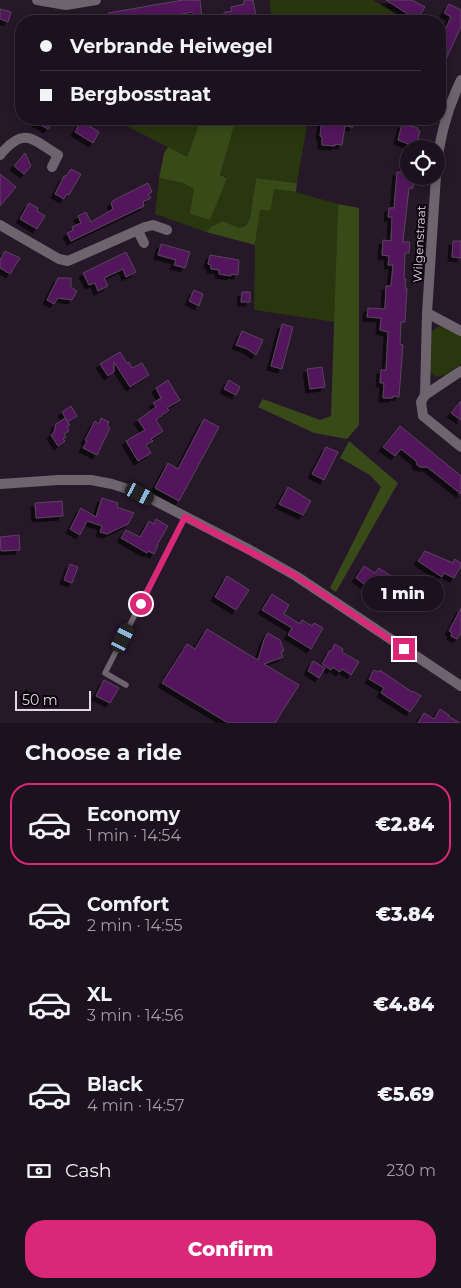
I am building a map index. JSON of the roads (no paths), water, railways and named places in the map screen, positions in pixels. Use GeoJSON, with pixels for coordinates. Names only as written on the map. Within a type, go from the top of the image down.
{"type":"FeatureCollection","features":[{"type":"Feature","properties":{"kind":"street"},"geometry":{"type":"LineString","coordinates":[[37,0],[66,5],[96,0]]}},
{"type":"Feature","properties":{"kind":"street"},"geometry":{"type":"LineString","coordinates":[[446,118],[449,106],[461,80]]}},
{"type":"Feature","properties":{"kind":"street"},"geometry":{"type":"LineString","coordinates":[[442,140],[444,125]]}},
{"type":"Feature","properties":{"kind":"street"},"geometry":{"type":"LineString","coordinates":[[0,155],[16,139],[31,138],[58,155],[52,168]]}},
{"type":"Feature","properties":{"kind":"street","name":"Wilgenstraat"},"geometry":{"type":"LineString","coordinates":[[435,185],[425,395],[421,402],[423,416],[461,447]]}},
{"type":"Feature","properties":{"kind":"street"},"geometry":{"type":"LineString","coordinates":[[0,225],[59,259],[68,261],[153,225],[168,230]]}},
{"type":"Feature","properties":{"kind":"street"},"geometry":{"type":"LineString","coordinates":[[138,230],[144,243]]}},
{"type":"Feature","properties":{"kind":"street"},"geometry":{"type":"LineString","coordinates":[[428,313],[461,331]]}},
{"type":"Feature","properties":{"kind":"street"},"geometry":{"type":"LineString","coordinates":[[425,395],[461,371]]}},
{"type":"Feature","properties":{"kind":"street"},"geometry":{"type":"LineString","coordinates":[[0,484],[73,479],[112,484],[140,494],[296,576],[461,686]]}},
{"type":"Feature","properties":{"kind":"lane"},"geometry":{"type":"LineString","coordinates":[[126,685],[105,673],[185,517]]}}]}
